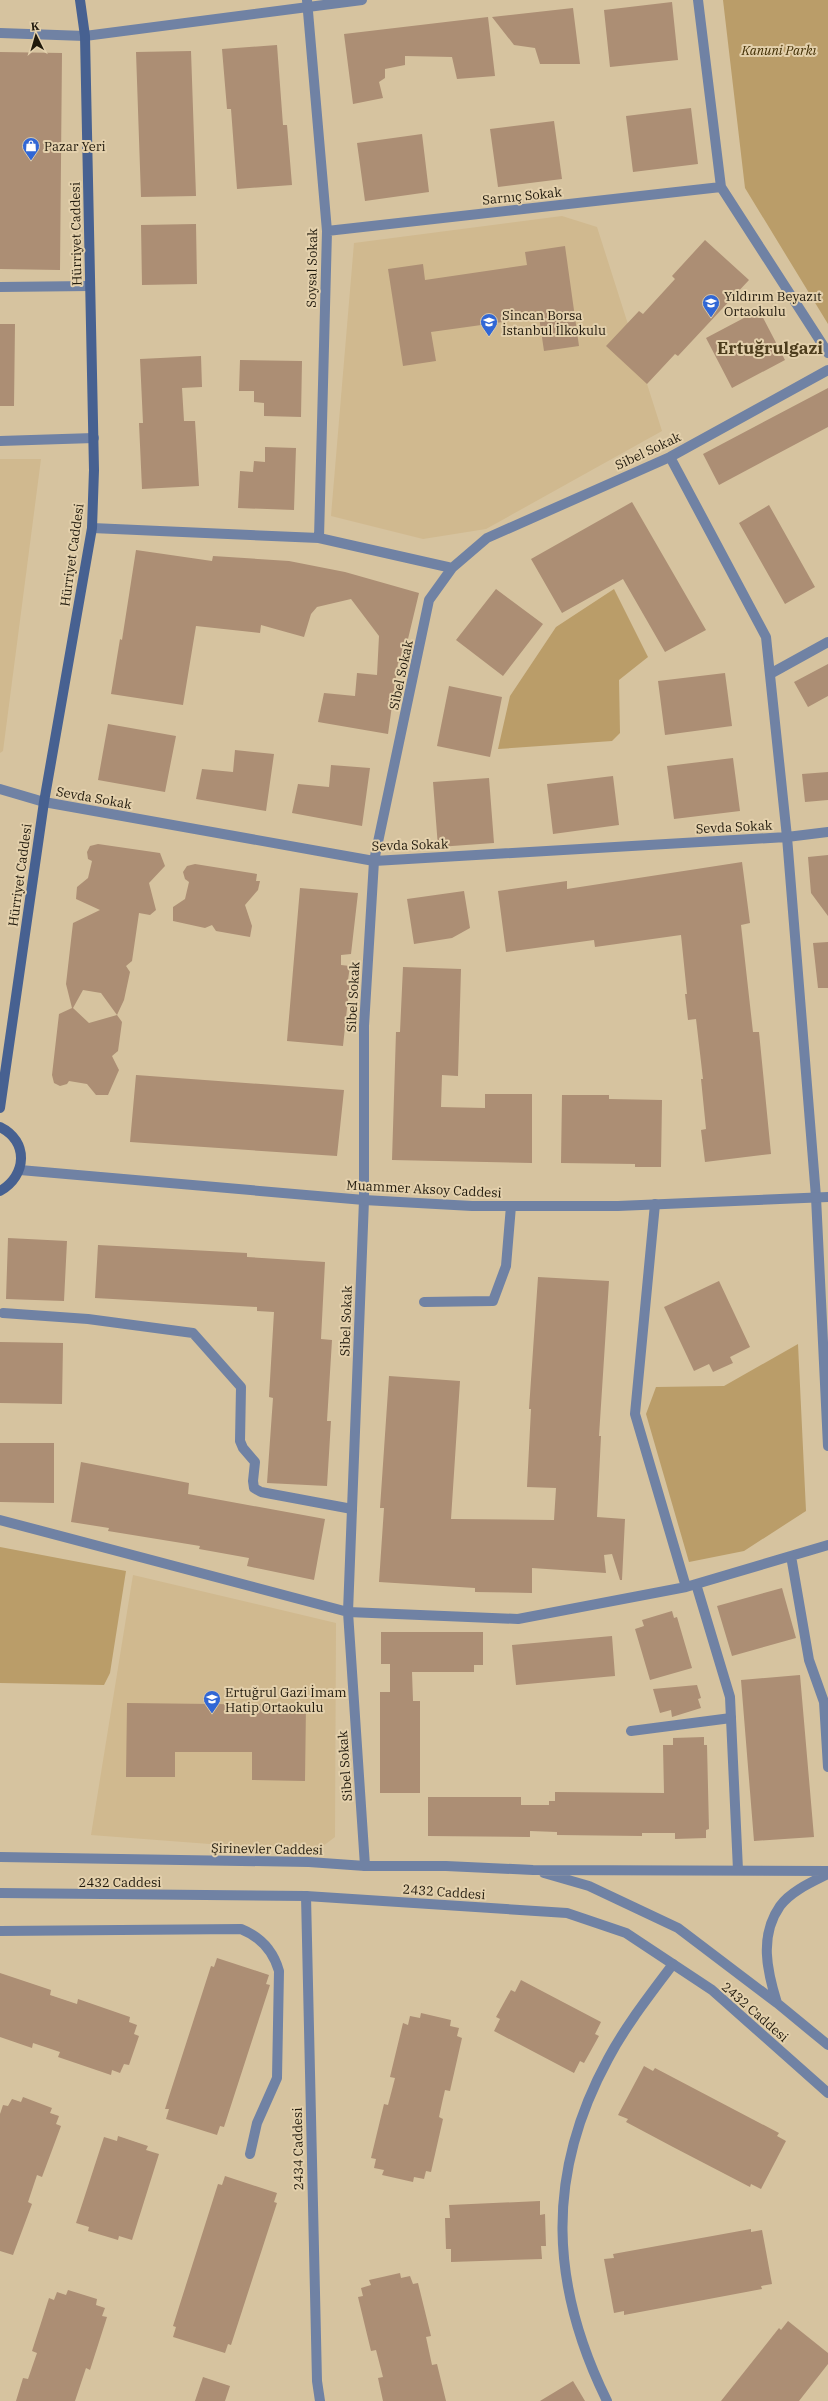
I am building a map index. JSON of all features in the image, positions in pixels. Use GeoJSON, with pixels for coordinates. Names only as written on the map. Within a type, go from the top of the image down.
{"type":"FeatureCollection","features":[{"type":"Feature","properties":{"kind":"main road","name":"Hürriyet Caddesi"},"geometry":{"type":"LineString","coordinates":[[0,1108],[44,802],[92,528],[94,438],[85,36],[80,0]]}},
{"type":"Feature","properties":{"kind":"main road"},"geometry":{"type":"LineString","coordinates":[[0,1127],[16,1138],[20,1148],[22,1160],[20,1170],[15,1179],[0,1191]]}},
{"type":"Feature","properties":{"kind":"street"},"geometry":{"type":"LineString","coordinates":[[0,33],[85,36],[307,4],[362,0]]}},
{"type":"Feature","properties":{"kind":"street"},"geometry":{"type":"LineString","coordinates":[[698,0],[721,187],[828,353]]}},
{"type":"Feature","properties":{"kind":"street","name":"Soysal Sokak"},"geometry":{"type":"LineString","coordinates":[[307,4],[327,231],[320,538]]}},
{"type":"Feature","properties":{"kind":"street","name":"Sarnıç Sokak"},"geometry":{"type":"LineString","coordinates":[[327,231],[721,187]]}},
{"type":"Feature","properties":{"kind":"street"},"geometry":{"type":"LineString","coordinates":[[0,287],[90,286]]}},
{"type":"Feature","properties":{"kind":"street","name":"Sibel Sokak"},"geometry":{"type":"LineString","coordinates":[[365,1866],[348,1612],[364,1200],[364,1026],[374,861],[429,600],[452,568],[487,538],[670,457],[828,370]]}},
{"type":"Feature","properties":{"kind":"street"},"geometry":{"type":"LineString","coordinates":[[0,441],[94,438]]}},
{"type":"Feature","properties":{"kind":"street"},"geometry":{"type":"LineString","coordinates":[[670,457],[766,637],[787,837],[816,1197],[828,1446]]}},
{"type":"Feature","properties":{"kind":"street"},"geometry":{"type":"LineString","coordinates":[[92,528],[320,538],[452,568]]}},
{"type":"Feature","properties":{"kind":"street"},"geometry":{"type":"LineString","coordinates":[[770,674],[828,642]]}},
{"type":"Feature","properties":{"kind":"street","name":"Sevda Sokak"},"geometry":{"type":"LineString","coordinates":[[0,789],[44,802],[374,861],[787,837],[828,832]]}},
{"type":"Feature","properties":{"kind":"street","name":"Muammer Aksoy Caddesi"},"geometry":{"type":"LineString","coordinates":[[20,1170],[364,1200],[472,1206],[655,1204],[828,1197]]}},
{"type":"Feature","properties":{"kind":"street"},"geometry":{"type":"LineString","coordinates":[[655,1204],[635,1414],[691,1586],[730,1697],[738,1870]]}},
{"type":"Feature","properties":{"kind":"street"},"geometry":{"type":"LineString","coordinates":[[424,1302],[493,1301],[506,1266],[511,1206]]}},
{"type":"Feature","properties":{"kind":"street"},"geometry":{"type":"LineString","coordinates":[[3,1313],[88,1319],[193,1333],[241,1387],[240,1441],[243,1448],[254,1462],[254,1488],[261,1492],[352,1509]]}},
{"type":"Feature","properties":{"kind":"street"},"geometry":{"type":"LineString","coordinates":[[0,1520],[348,1612],[518,1619],[691,1586],[828,1545]]}},
{"type":"Feature","properties":{"kind":"street"},"geometry":{"type":"LineString","coordinates":[[791,1556],[809,1660],[824,1702],[828,1767]]}},
{"type":"Feature","properties":{"kind":"street"},"geometry":{"type":"LineString","coordinates":[[631,1731],[730,1718]]}},
{"type":"Feature","properties":{"kind":"street","name":"Şirinevler Caddesi"},"geometry":{"type":"LineString","coordinates":[[0,1857],[309,1862],[365,1866],[446,1866],[533,1870]]}},
{"type":"Feature","properties":{"kind":"street"},"geometry":{"type":"LineString","coordinates":[[533,1870],[828,1871]]}},
{"type":"Feature","properties":{"kind":"street","name":"2432 Caddesi"},"geometry":{"type":"LineString","coordinates":[[533,1870],[589,1886],[678,1928],[778,2003],[828,2045]]}},
{"type":"Feature","properties":{"kind":"street"},"geometry":{"type":"LineString","coordinates":[[778,2003],[769,1977],[766,1953],[769,1931],[780,1906],[797,1890],[828,1874]]}},
{"type":"Feature","properties":{"kind":"street","name":"2432 Caddesi"},"geometry":{"type":"LineString","coordinates":[[0,1894],[306,1896],[567,1913],[626,1933],[712,1990],[828,2093]]}},
{"type":"Feature","properties":{"kind":"street","name":"2434 Caddesi"},"geometry":{"type":"LineString","coordinates":[[306,1896],[312,2234],[317,2382],[320,2401]]}},
{"type":"Feature","properties":{"kind":"street"},"geometry":{"type":"LineString","coordinates":[[0,1931],[241,1929],[264,1942],[271,1951],[279,1971],[277,2078],[257,2123],[250,2154]]}},
{"type":"Feature","properties":{"kind":"street"},"geometry":{"type":"LineString","coordinates":[[607,2401],[581,2342],[572,2310],[564,2258],[564,2196],[576,2137],[596,2082],[622,2036],[673,1964]]}},
{"type":"Feature","properties":{"kind":"shaded area","name":"Sincan Borsa İstanbul İlkokulu"},"geometry":{"type":"Polygon","coordinates":[[[562,216],[597,227],[662,431],[486,529],[423,539],[331,516],[354,243],[562,216]]]}},
{"type":"Feature","properties":{"kind":"shaded area"},"geometry":{"type":"Polygon","coordinates":[[[0,459],[41,459],[3,751],[0,753],[0,459]]]}},
{"type":"Feature","properties":{"kind":"shaded area"},"geometry":{"type":"Polygon","coordinates":[[[133,1575],[336,1623],[335,1837],[315,1852],[91,1835],[133,1575]]]}},
{"type":"Feature","properties":{"kind":"green space","name":"Kanuni Parkı"},"geometry":{"type":"Polygon","coordinates":[[[723,0],[828,0],[828,324],[745,188],[723,0]]]}},
{"type":"Feature","properties":{"kind":"green space"},"geometry":{"type":"Polygon","coordinates":[[[614,589],[648,657],[619,680],[620,733],[612,741],[498,749],[510,696],[556,627],[614,589]]]}},
{"type":"Feature","properties":{"kind":"green space"},"geometry":{"type":"Polygon","coordinates":[[[798,1344],[806,1511],[744,1551],[689,1562],[646,1414],[656,1387],[724,1386],[798,1344]]]}},
{"type":"Feature","properties":{"kind":"green space"},"geometry":{"type":"Polygon","coordinates":[[[0,1547],[126,1571],[110,1673],[104,1685],[0,1683],[0,1547]]]}},
{"type":"Feature","properties":{"kind":"building"},"geometry":{"type":"Polygon","coordinates":[[[672,2],[678,60],[610,67],[604,10],[672,2]]]}},
{"type":"Feature","properties":{"kind":"building"},"geometry":{"type":"Polygon","coordinates":[[[573,8],[580,64],[540,64],[535,48],[514,45],[492,17],[573,8]]]}},
{"type":"Feature","properties":{"kind":"building"},"geometry":{"type":"Polygon","coordinates":[[[488,17],[495,76],[457,79],[452,57],[405,56],[405,65],[385,69],[385,78],[379,82],[383,98],[353,104],[344,34],[488,17]]]}},
{"type":"Feature","properties":{"kind":"building"},"geometry":{"type":"Polygon","coordinates":[[[277,45],[283,125],[287,125],[292,185],[237,189],[231,109],[227,109],[222,49],[277,45]]]}},
{"type":"Feature","properties":{"kind":"building"},"geometry":{"type":"Polygon","coordinates":[[[191,51],[196,196],[141,197],[136,52],[191,51]]]}},
{"type":"Feature","properties":{"kind":"building","name":"Pazar Yeri"},"geometry":{"type":"Polygon","coordinates":[[[0,52],[62,53],[60,270],[0,269],[0,52]]]}},
{"type":"Feature","properties":{"kind":"building"},"geometry":{"type":"Polygon","coordinates":[[[691,108],[698,164],[633,172],[626,116],[691,108]]]}},
{"type":"Feature","properties":{"kind":"building"},"geometry":{"type":"Polygon","coordinates":[[[554,121],[562,179],[498,187],[490,129],[554,121]]]}},
{"type":"Feature","properties":{"kind":"building"},"geometry":{"type":"Polygon","coordinates":[[[422,134],[429,192],[365,201],[357,143],[422,134]]]}},
{"type":"Feature","properties":{"kind":"building"},"geometry":{"type":"Polygon","coordinates":[[[196,224],[197,284],[142,285],[141,225],[196,224]]]}},
{"type":"Feature","properties":{"kind":"building"},"geometry":{"type":"Polygon","coordinates":[[[705,240],[749,280],[678,356],[675,354],[647,384],[606,346],[639,311],[643,314],[675,279],[672,276],[705,240]]]}},
{"type":"Feature","properties":{"kind":"building"},"geometry":{"type":"Polygon","coordinates":[[[565,246],[579,346],[544,351],[539,317],[431,332],[436,361],[403,366],[388,269],[423,264],[425,280],[527,265],[525,252],[565,246]]]}},
{"type":"Feature","properties":{"kind":"building"},"geometry":{"type":"Polygon","coordinates":[[[759,310],[785,360],[732,388],[706,338],[759,310]]]}},
{"type":"Feature","properties":{"kind":"building"},"geometry":{"type":"Polygon","coordinates":[[[0,324],[15,324],[14,406],[0,406],[0,324]]]}},
{"type":"Feature","properties":{"kind":"building"},"geometry":{"type":"Polygon","coordinates":[[[201,356],[202,387],[182,388],[184,421],[195,421],[199,486],[142,489],[139,423],[143,423],[140,359],[201,356]]]}},
{"type":"Feature","properties":{"kind":"building"},"geometry":{"type":"Polygon","coordinates":[[[240,360],[302,361],[301,417],[264,416],[264,403],[254,402],[254,391],[239,391],[240,360]]]}},
{"type":"Feature","properties":{"kind":"building"},"geometry":{"type":"Polygon","coordinates":[[[828,388],[828,427],[719,485],[703,454],[828,388]]]}},
{"type":"Feature","properties":{"kind":"building"},"geometry":{"type":"Polygon","coordinates":[[[265,447],[296,448],[294,510],[238,508],[240,471],[253,472],[254,461],[265,462],[265,447]]]}},
{"type":"Feature","properties":{"kind":"building"},"geometry":{"type":"Polygon","coordinates":[[[632,502],[706,630],[665,652],[623,579],[562,613],[531,559],[632,502]]]}},
{"type":"Feature","properties":{"kind":"building"},"geometry":{"type":"Polygon","coordinates":[[[769,505],[815,587],[785,604],[739,523],[769,505]]]}},
{"type":"Feature","properties":{"kind":"building"},"geometry":{"type":"Polygon","coordinates":[[[136,550],[212,561],[213,556],[289,561],[345,572],[419,593],[402,664],[398,663],[388,734],[318,722],[324,693],[355,696],[357,673],[377,675],[379,636],[351,599],[317,607],[311,614],[304,637],[261,625],[260,633],[196,626],[183,705],[111,694],[120,639],[122,640],[136,550]]]}},
{"type":"Feature","properties":{"kind":"building"},"geometry":{"type":"Polygon","coordinates":[[[496,589],[543,624],[503,676],[456,640],[496,589]]]}},
{"type":"Feature","properties":{"kind":"building"},"geometry":{"type":"Polygon","coordinates":[[[828,664],[828,696],[808,707],[794,682],[828,664]]]}},
{"type":"Feature","properties":{"kind":"building"},"geometry":{"type":"Polygon","coordinates":[[[725,673],[732,726],[665,735],[658,681],[725,673]]]}},
{"type":"Feature","properties":{"kind":"building"},"geometry":{"type":"Polygon","coordinates":[[[449,686],[502,697],[490,757],[437,746],[449,686]]]}},
{"type":"Feature","properties":{"kind":"building"},"geometry":{"type":"Polygon","coordinates":[[[108,724],[176,736],[165,792],[98,780],[108,724]]]}},
{"type":"Feature","properties":{"kind":"building"},"geometry":{"type":"Polygon","coordinates":[[[235,750],[274,754],[266,811],[196,799],[202,769],[233,772],[235,750]]]}},
{"type":"Feature","properties":{"kind":"building"},"geometry":{"type":"Polygon","coordinates":[[[733,758],[740,811],[674,819],[667,766],[733,758]]]}},
{"type":"Feature","properties":{"kind":"building"},"geometry":{"type":"Polygon","coordinates":[[[331,765],[370,768],[362,826],[292,813],[298,784],[329,787],[331,765]]]}},
{"type":"Feature","properties":{"kind":"building"},"geometry":{"type":"Polygon","coordinates":[[[828,772],[828,800],[805,802],[802,774],[828,772]]]}},
{"type":"Feature","properties":{"kind":"building"},"geometry":{"type":"Polygon","coordinates":[[[613,776],[619,825],[553,834],[547,784],[613,776]]]}},
{"type":"Feature","properties":{"kind":"building"},"geometry":{"type":"Polygon","coordinates":[[[489,778],[494,843],[438,847],[433,782],[489,778]]]}},
{"type":"Feature","properties":{"kind":"building"},"geometry":{"type":"Polygon","coordinates":[[[98,844],[160,853],[165,866],[149,883],[156,910],[150,915],[139,913],[132,961],[126,966],[130,972],[124,1000],[117,1015],[122,1022],[118,1051],[112,1056],[119,1070],[108,1095],[96,1095],[87,1084],[69,1081],[67,1084],[60,1086],[54,1083],[52,1075],[59,1014],[72,1008],[66,984],[73,923],[100,910],[76,899],[77,887],[88,878],[92,861],[88,859],[87,852],[90,846],[98,844]],[[83,990],[73,1008],[89,1023],[117,1015],[101,993],[83,990]]]}},
{"type":"Feature","properties":{"kind":"building"},"geometry":{"type":"Polygon","coordinates":[[[828,855],[828,916],[811,893],[808,857],[828,855]]]}},
{"type":"Feature","properties":{"kind":"building"},"geometry":{"type":"Polygon","coordinates":[[[742,862],[750,923],[741,925],[753,1032],[759,1032],[771,1154],[705,1162],[701,1130],[706,1129],[701,1079],[703,1079],[696,1019],[688,1020],[681,935],[595,947],[594,940],[506,952],[498,891],[567,881],[567,889],[742,862]]]}},
{"type":"Feature","properties":{"kind":"building"},"geometry":{"type":"Polygon","coordinates":[[[195,864],[257,874],[256,881],[260,881],[258,890],[245,905],[252,926],[250,937],[216,931],[212,925],[205,928],[173,921],[173,907],[185,899],[189,882],[185,879],[183,872],[187,866],[195,864]]]}},
{"type":"Feature","properties":{"kind":"building"},"geometry":{"type":"Polygon","coordinates":[[[300,888],[358,893],[351,954],[341,955],[341,965],[350,966],[348,980],[350,980],[343,1046],[287,1041],[300,888]]]}},
{"type":"Feature","properties":{"kind":"building"},"geometry":{"type":"Polygon","coordinates":[[[464,891],[470,928],[452,938],[414,944],[407,899],[464,891]]]}},
{"type":"Feature","properties":{"kind":"building"},"geometry":{"type":"Polygon","coordinates":[[[828,942],[828,988],[818,988],[813,943],[828,942]]]}},
{"type":"Feature","properties":{"kind":"building"},"geometry":{"type":"Polygon","coordinates":[[[403,967],[461,969],[458,1076],[442,1075],[441,1107],[485,1108],[485,1094],[532,1094],[532,1163],[392,1160],[396,1032],[400,1032],[403,967]]]}},
{"type":"Feature","properties":{"kind":"building"},"geometry":{"type":"Polygon","coordinates":[[[136,1075],[344,1090],[337,1156],[130,1142],[136,1075]]]}},
{"type":"Feature","properties":{"kind":"building"},"geometry":{"type":"Polygon","coordinates":[[[562,1095],[609,1095],[609,1099],[662,1100],[661,1167],[635,1167],[635,1164],[561,1163],[562,1095]]]}},
{"type":"Feature","properties":{"kind":"building"},"geometry":{"type":"Polygon","coordinates":[[[8,1238],[67,1241],[64,1301],[6,1299],[8,1238]]]}},
{"type":"Feature","properties":{"kind":"building"},"geometry":{"type":"Polygon","coordinates":[[[98,1245],[247,1253],[247,1257],[325,1262],[321,1339],[332,1340],[327,1421],[331,1421],[327,1486],[267,1483],[273,1398],[269,1397],[274,1312],[257,1311],[257,1307],[95,1298],[98,1245]]]}},
{"type":"Feature","properties":{"kind":"building"},"geometry":{"type":"Polygon","coordinates":[[[538,1277],[609,1281],[599,1436],[601,1436],[597,1517],[625,1519],[622,1580],[620,1580],[612,1554],[604,1555],[606,1573],[532,1568],[532,1593],[475,1592],[475,1588],[379,1582],[384,1508],[380,1508],[389,1376],[460,1381],[451,1519],[554,1520],[556,1488],[527,1487],[531,1409],[529,1409],[538,1277]]]}},
{"type":"Feature","properties":{"kind":"building"},"geometry":{"type":"Polygon","coordinates":[[[719,1281],[750,1347],[730,1357],[733,1363],[713,1372],[709,1364],[694,1371],[664,1307],[719,1281]]]}},
{"type":"Feature","properties":{"kind":"building"},"geometry":{"type":"Polygon","coordinates":[[[0,1342],[63,1343],[62,1404],[0,1403],[0,1342]]]}},
{"type":"Feature","properties":{"kind":"building"},"geometry":{"type":"Polygon","coordinates":[[[0,1443],[54,1443],[54,1503],[0,1502],[0,1443]]]}},
{"type":"Feature","properties":{"kind":"building"},"geometry":{"type":"Polygon","coordinates":[[[81,1462],[189,1483],[188,1494],[325,1519],[314,1580],[247,1566],[249,1558],[199,1549],[200,1546],[108,1531],[109,1528],[71,1522],[81,1462]]]}},
{"type":"Feature","properties":{"kind":"building"},"geometry":{"type":"Polygon","coordinates":[[[782,1588],[796,1638],[732,1656],[717,1606],[782,1588]]]}},
{"type":"Feature","properties":{"kind":"building"},"geometry":{"type":"Polygon","coordinates":[[[672,1611],[674,1618],[677,1617],[692,1668],[650,1680],[635,1629],[644,1626],[642,1620],[672,1611]]]}},
{"type":"Feature","properties":{"kind":"building"},"geometry":{"type":"Polygon","coordinates":[[[381,1632],[483,1632],[483,1665],[474,1665],[474,1672],[412,1672],[413,1701],[420,1701],[420,1793],[380,1793],[380,1692],[390,1692],[390,1664],[381,1664],[381,1632]]]}},
{"type":"Feature","properties":{"kind":"building"},"geometry":{"type":"Polygon","coordinates":[[[612,1636],[615,1676],[516,1685],[512,1645],[612,1636]]]}},
{"type":"Feature","properties":{"kind":"building"},"geometry":{"type":"Polygon","coordinates":[[[800,1675],[814,1837],[754,1841],[741,1680],[800,1675]]]}},
{"type":"Feature","properties":{"kind":"building"},"geometry":{"type":"Polygon","coordinates":[[[697,1685],[701,1698],[698,1699],[701,1708],[672,1717],[671,1710],[660,1713],[653,1689],[697,1685]]]}},
{"type":"Feature","properties":{"kind":"building"},"geometry":{"type":"Polygon","coordinates":[[[127,1703],[306,1705],[305,1781],[252,1780],[252,1752],[175,1752],[175,1777],[126,1777],[127,1703]]]}},
{"type":"Feature","properties":{"kind":"building"},"geometry":{"type":"Polygon","coordinates":[[[704,1737],[704,1745],[707,1745],[709,1829],[706,1830],[706,1838],[675,1839],[675,1833],[642,1833],[642,1836],[557,1835],[557,1832],[530,1831],[530,1837],[428,1836],[428,1797],[521,1797],[521,1805],[549,1805],[549,1801],[555,1801],[555,1792],[664,1793],[663,1745],[673,1745],[673,1738],[704,1737]]]}},
{"type":"Feature","properties":{"kind":"building"},"geometry":{"type":"Polygon","coordinates":[[[217,1958],[269,1975],[266,1984],[270,1985],[224,2127],[220,2126],[217,2135],[166,2119],[169,2109],[165,2109],[211,1966],[214,1967],[217,1958]]]}},
{"type":"Feature","properties":{"kind":"building"},"geometry":{"type":"Polygon","coordinates":[[[0,1973],[51,1990],[50,1995],[77,2004],[78,1999],[130,2017],[129,2022],[137,2025],[134,2034],[139,2036],[129,2065],[124,2064],[120,2073],[112,2070],[111,2075],[58,2057],[60,2052],[33,2043],[32,2048],[0,2037],[0,1973]]]}},
{"type":"Feature","properties":{"kind":"building"},"geometry":{"type":"Polygon","coordinates":[[[521,1980],[601,2022],[595,2034],[599,2036],[584,2063],[580,2061],[574,2073],[494,2031],[500,2019],[496,2017],[511,1990],[515,1992],[521,1980]]]}},
{"type":"Feature","properties":{"kind":"building"},"geometry":{"type":"Polygon","coordinates":[[[421,2013],[451,2020],[450,2026],[459,2028],[457,2036],[462,2038],[450,2091],[445,2090],[439,2117],[443,2119],[431,2172],[426,2171],[424,2179],[414,2177],[413,2182],[382,2175],[384,2170],[374,2168],[376,2159],[371,2158],[384,2104],[388,2105],[395,2078],[390,2077],[403,2023],[408,2025],[410,2016],[420,2018],[421,2013]]]}},
{"type":"Feature","properties":{"kind":"building"},"geometry":{"type":"Polygon","coordinates":[[[644,2066],[653,2071],[655,2068],[779,2133],[777,2136],[786,2141],[761,2189],[751,2184],[750,2187],[626,2122],[628,2119],[618,2115],[644,2066]]]}},
{"type":"Feature","properties":{"kind":"building"},"geometry":{"type":"Polygon","coordinates":[[[23,2097],[52,2108],[50,2113],[59,2116],[56,2124],[61,2126],[42,2177],[37,2175],[28,2202],[32,2204],[13,2255],[0,2251],[0,2114],[3,2105],[8,2106],[12,2099],[21,2102],[23,2097]]]}},
{"type":"Feature","properties":{"kind":"building"},"geometry":{"type":"Polygon","coordinates":[[[118,2136],[148,2146],[146,2150],[159,2154],[132,2240],[119,2236],[118,2240],[88,2231],[89,2227],[76,2223],[104,2137],[117,2141],[118,2136]]]}},
{"type":"Feature","properties":{"kind":"building"},"geometry":{"type":"Polygon","coordinates":[[[225,2176],[277,2193],[274,2202],[277,2203],[231,2345],[228,2344],[225,2353],[173,2337],[176,2327],[173,2326],[218,2184],[222,2185],[225,2176]]]}},
{"type":"Feature","properties":{"kind":"building"},"geometry":{"type":"Polygon","coordinates":[[[540,2201],[540,2215],[545,2214],[546,2246],[541,2246],[542,2259],[451,2262],[451,2249],[446,2249],[445,2218],[450,2218],[449,2205],[540,2201]]]}},
{"type":"Feature","properties":{"kind":"building"},"geometry":{"type":"Polygon","coordinates":[[[751,2229],[751,2232],[762,2230],[772,2284],[761,2286],[762,2289],[624,2315],[624,2311],[614,2313],[604,2259],[614,2258],[613,2254],[751,2229]]]}},
{"type":"Feature","properties":{"kind":"building"},"geometry":{"type":"Polygon","coordinates":[[[400,2273],[401,2278],[410,2276],[413,2284],[418,2283],[431,2336],[426,2337],[432,2365],[437,2364],[446,2401],[383,2401],[378,2378],[383,2377],[376,2350],[371,2351],[358,2297],[363,2296],[361,2288],[371,2285],[369,2280],[400,2273]]]}},
{"type":"Feature","properties":{"kind":"building"},"geometry":{"type":"Polygon","coordinates":[[[68,2290],[97,2299],[96,2305],[105,2308],[102,2316],[107,2317],[90,2370],[86,2368],[75,2401],[16,2401],[23,2378],[28,2379],[37,2353],[32,2351],[49,2298],[54,2300],[57,2292],[66,2295],[68,2290]]]}},
{"type":"Feature","properties":{"kind":"building"},"geometry":{"type":"Polygon","coordinates":[[[788,2321],[828,2353],[828,2364],[799,2401],[721,2401],[779,2328],[781,2330],[788,2321]]]}},
{"type":"Feature","properties":{"kind":"building"},"geometry":{"type":"Polygon","coordinates":[[[203,2377],[230,2386],[225,2401],[195,2401],[203,2377]]]}},
{"type":"Feature","properties":{"kind":"building"},"geometry":{"type":"Polygon","coordinates":[[[573,2381],[585,2401],[540,2401],[573,2381]]]}},
{"type":"Feature","properties":{"kind":"place","name":"Pazar Yeri"},"geometry":{"type":"Point","coordinates":[31,161]}},
{"type":"Feature","properties":{"kind":"place","name":"Yıldırım Beyazıt Ortaokulu"},"geometry":{"type":"Point","coordinates":[711,318]}},
{"type":"Feature","properties":{"kind":"place","name":"Sincan Borsa İstanbul İlkokulu"},"geometry":{"type":"Point","coordinates":[489,337]}},
{"type":"Feature","properties":{"kind":"place","name":"Ertuğrul Gazi İmam Hatip Ortaokulu"},"geometry":{"type":"Point","coordinates":[212,1714]}},
{"type":"Feature","properties":{"kind":"district","name":"Ertuğrulgazi"},"geometry":{"type":"Point","coordinates":[770,348]}}]}
